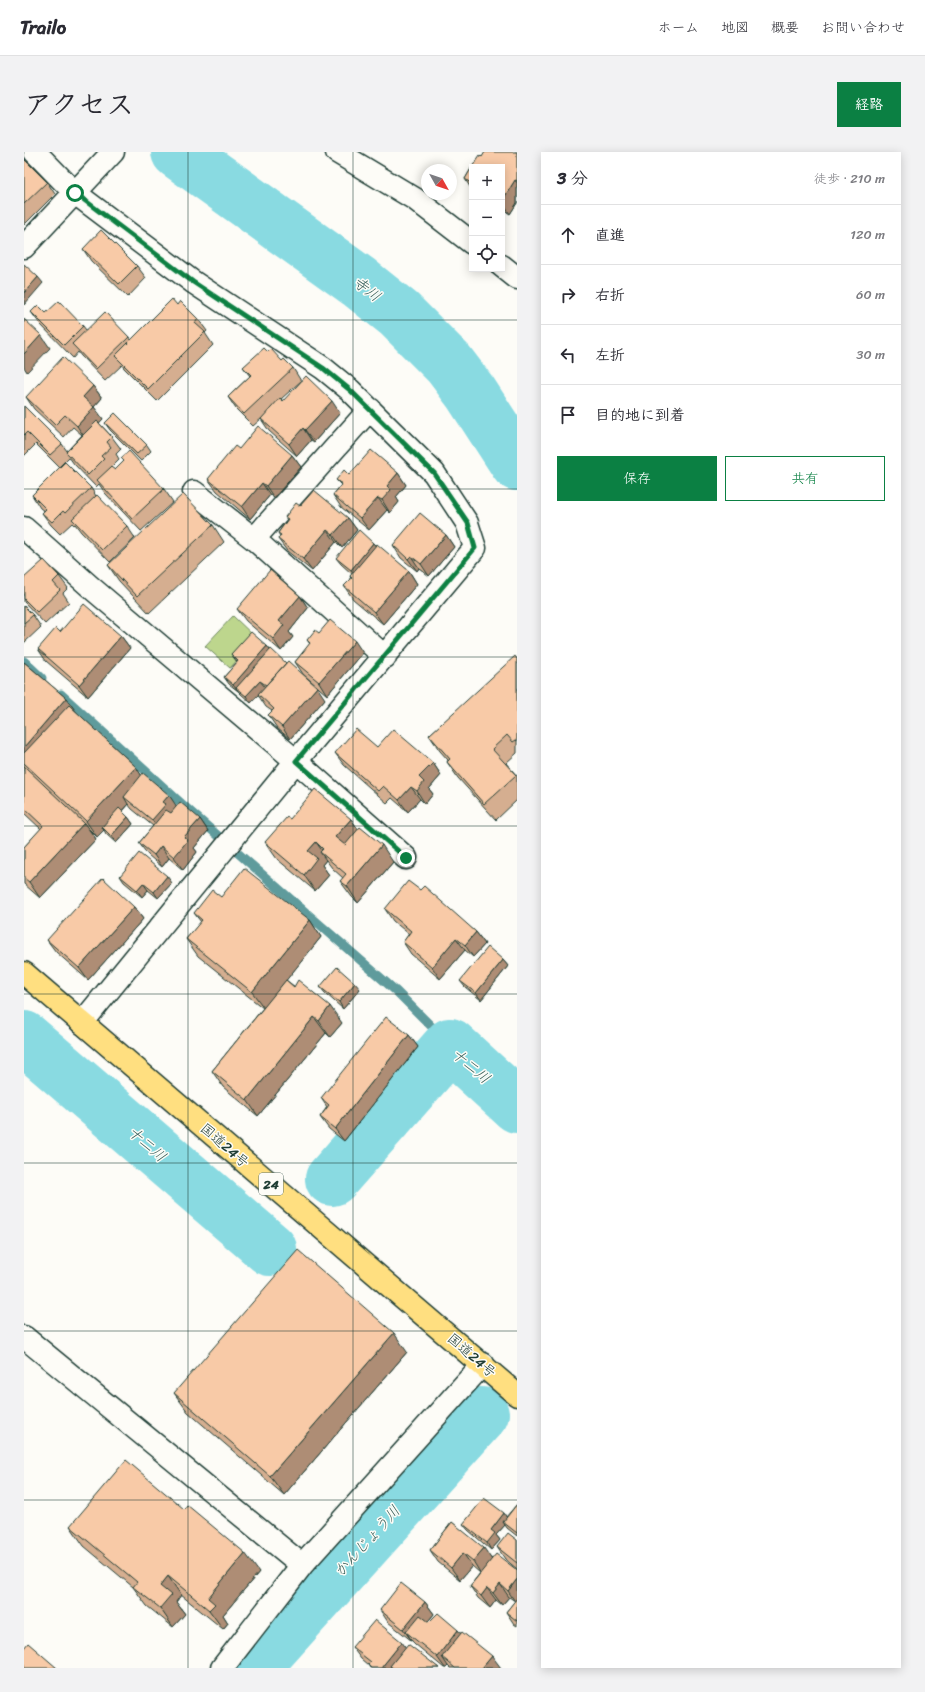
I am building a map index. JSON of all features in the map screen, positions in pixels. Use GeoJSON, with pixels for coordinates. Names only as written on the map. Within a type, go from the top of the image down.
{"type":"FeatureCollection","features":[{"type":"Feature","properties":{"kind":"highway","name":"国道24号"},"geometry":{"type":"LineString","coordinates":[[24,974],[483,1364],[517,1395]]}},
{"type":"Feature","properties":{"kind":"street"},"geometry":{"type":"LineString","coordinates":[[35,152],[78,190],[193,282],[323,368],[370,409],[434,473],[468,523],[475,548],[296,761],[82,1023]]}},
{"type":"Feature","properties":{"kind":"street"},"geometry":{"type":"LineString","coordinates":[[24,247],[113,152]]}},
{"type":"Feature","properties":{"kind":"street"},"geometry":{"type":"LineString","coordinates":[[337,152],[415,199],[469,241]]}},
{"type":"Feature","properties":{"kind":"street"},"geometry":{"type":"LineString","coordinates":[[505,268],[517,278]]}},
{"type":"Feature","properties":{"kind":"street"},"geometry":{"type":"LineString","coordinates":[[254,538],[370,409]]}},
{"type":"Feature","properties":{"kind":"street"},"geometry":{"type":"LineString","coordinates":[[194,492],[254,538],[384,657]]}},
{"type":"Feature","properties":{"kind":"street"},"geometry":{"type":"LineString","coordinates":[[24,528],[94,590],[296,761],[406,858]]}},
{"type":"Feature","properties":{"kind":"street"},"geometry":{"type":"LineString","coordinates":[[24,1337],[302,1565]]}},
{"type":"Feature","properties":{"kind":"street"},"geometry":{"type":"LineString","coordinates":[[222,1668],[302,1565],[483,1364]]}},
{"type":"Feature","properties":{"kind":"green space"},"geometry":{"type":"Polygon","coordinates":[[[233,616],[257,639],[230,668],[205,646],[233,616]]]}},
{"type":"Feature","properties":{"kind":"building"},"geometry":{"type":"Polygon","coordinates":[[[485,152],[517,152],[517,181],[515,180],[505,196],[505,164],[474,164],[480,155],[482,157],[485,152]]]}},
{"type":"Feature","properties":{"kind":"building"},"geometry":{"type":"Polygon","coordinates":[[[24,159],[47,182],[24,204],[24,159]]]}},
{"type":"Feature","properties":{"kind":"building"},"geometry":{"type":"Polygon","coordinates":[[[469,172],[469,182],[465,179],[469,172]]]}},
{"type":"Feature","properties":{"kind":"building"},"geometry":{"type":"Polygon","coordinates":[[[101,230],[137,266],[119,284],[83,249],[101,230]]]}},
{"type":"Feature","properties":{"kind":"building"},"geometry":{"type":"Polygon","coordinates":[[[24,264],[38,277],[24,293],[24,264]]]}},
{"type":"Feature","properties":{"kind":"building"},"geometry":{"type":"Polygon","coordinates":[[[172,299],[177,305],[180,301],[198,319],[195,323],[205,332],[148,389],[115,356],[172,299]]]}},
{"type":"Feature","properties":{"kind":"building"},"geometry":{"type":"Polygon","coordinates":[[[59,301],[83,326],[64,345],[31,312],[38,305],[46,313],[59,301]]]}},
{"type":"Feature","properties":{"kind":"building"},"geometry":{"type":"Polygon","coordinates":[[[105,312],[129,337],[96,369],[72,344],[105,312]]]}},
{"type":"Feature","properties":{"kind":"building"},"geometry":{"type":"Polygon","coordinates":[[[24,319],[41,335],[24,354],[24,319]]]}},
{"type":"Feature","properties":{"kind":"building"},"geometry":{"type":"Polygon","coordinates":[[[264,348],[268,352],[271,349],[282,361],[284,359],[293,368],[244,414],[228,397],[251,375],[243,367],[264,348]]]}},
{"type":"Feature","properties":{"kind":"building"},"geometry":{"type":"Polygon","coordinates":[[[63,357],[93,386],[83,397],[94,407],[77,426],[65,415],[55,425],[26,397],[63,357]]]}},
{"type":"Feature","properties":{"kind":"building"},"geometry":{"type":"Polygon","coordinates":[[[306,376],[332,401],[305,430],[303,428],[289,444],[261,419],[280,398],[283,401],[306,376]]]}},
{"type":"Feature","properties":{"kind":"building"},"geometry":{"type":"Polygon","coordinates":[[[24,406],[62,444],[50,455],[27,432],[24,435],[24,406]]]}},
{"type":"Feature","properties":{"kind":"building"},"geometry":{"type":"Polygon","coordinates":[[[115,413],[147,445],[137,454],[105,423],[115,413]]]}},
{"type":"Feature","properties":{"kind":"building"},"geometry":{"type":"Polygon","coordinates":[[[97,421],[112,437],[107,442],[111,447],[101,456],[104,459],[88,475],[66,452],[97,421]]]}},
{"type":"Feature","properties":{"kind":"building"},"geometry":{"type":"Polygon","coordinates":[[[258,426],[292,455],[266,486],[262,483],[242,507],[208,479],[235,446],[239,449],[258,426]]]}},
{"type":"Feature","properties":{"kind":"building"},"geometry":{"type":"Polygon","coordinates":[[[371,450],[398,473],[387,486],[391,490],[382,500],[378,498],[360,518],[333,495],[342,484],[336,480],[344,470],[349,475],[371,450]]]}},
{"type":"Feature","properties":{"kind":"building"},"geometry":{"type":"Polygon","coordinates":[[[129,451],[164,489],[132,519],[97,480],[111,467],[115,470],[124,461],[121,458],[129,451]]]}},
{"type":"Feature","properties":{"kind":"building"},"geometry":{"type":"Polygon","coordinates":[[[65,462],[91,488],[65,513],[63,511],[52,522],[42,513],[46,509],[32,495],[65,462]]]}},
{"type":"Feature","properties":{"kind":"building"},"geometry":{"type":"Polygon","coordinates":[[[314,490],[348,518],[333,535],[327,530],[303,559],[278,539],[281,535],[278,533],[288,519],[285,517],[296,503],[300,506],[314,490]]]}},
{"type":"Feature","properties":{"kind":"building"},"geometry":{"type":"Polygon","coordinates":[[[183,494],[213,525],[137,596],[108,565],[183,494]]]}},
{"type":"Feature","properties":{"kind":"building"},"geometry":{"type":"Polygon","coordinates":[[[97,495],[127,526],[102,550],[72,519],[97,495]]]}},
{"type":"Feature","properties":{"kind":"building"},"geometry":{"type":"Polygon","coordinates":[[[420,513],[446,535],[421,564],[411,556],[408,559],[393,545],[420,513]]]}},
{"type":"Feature","properties":{"kind":"building"},"geometry":{"type":"Polygon","coordinates":[[[359,530],[373,543],[351,570],[336,558],[359,530]]]}},
{"type":"Feature","properties":{"kind":"building"},"geometry":{"type":"Polygon","coordinates":[[[377,544],[409,571],[374,612],[344,586],[352,578],[350,576],[377,544]]]}},
{"type":"Feature","properties":{"kind":"building"},"geometry":{"type":"Polygon","coordinates":[[[44,560],[59,576],[53,582],[60,590],[37,612],[24,599],[24,578],[44,560]]]}},
{"type":"Feature","properties":{"kind":"building"},"geometry":{"type":"Polygon","coordinates":[[[270,570],[300,596],[279,621],[284,625],[273,639],[237,609],[270,570]]]}},
{"type":"Feature","properties":{"kind":"building"},"geometry":{"type":"Polygon","coordinates":[[[84,604],[121,636],[79,685],[38,649],[56,628],[60,632],[84,604]]]}},
{"type":"Feature","properties":{"kind":"building"},"geometry":{"type":"Polygon","coordinates":[[[24,606],[33,615],[24,623],[24,606]]]}},
{"type":"Feature","properties":{"kind":"building"},"geometry":{"type":"Polygon","coordinates":[[[330,620],[355,641],[319,682],[295,662],[310,643],[307,640],[315,630],[319,633],[330,620]]]}},
{"type":"Feature","properties":{"kind":"building"},"geometry":{"type":"Polygon","coordinates":[[[251,632],[267,646],[233,685],[224,677],[238,661],[231,654],[251,632]]]}},
{"type":"Feature","properties":{"kind":"building"},"geometry":{"type":"Polygon","coordinates":[[[271,649],[286,663],[266,685],[260,681],[246,696],[236,688],[271,649]]]}},
{"type":"Feature","properties":{"kind":"building"},"geometry":{"type":"Polygon","coordinates":[[[515,656],[517,659],[517,741],[516,740],[513,742],[507,735],[492,749],[516,775],[484,804],[447,762],[450,759],[429,735],[515,656]]]}},
{"type":"Feature","properties":{"kind":"building"},"geometry":{"type":"Polygon","coordinates":[[[288,661],[317,687],[282,727],[268,715],[274,709],[258,694],[288,661]]]}},
{"type":"Feature","properties":{"kind":"building"},"geometry":{"type":"Polygon","coordinates":[[[24,662],[66,698],[24,747],[24,662]]]}},
{"type":"Feature","properties":{"kind":"building"},"geometry":{"type":"Polygon","coordinates":[[[69,705],[136,767],[86,821],[24,763],[24,753],[69,705]]]}},
{"type":"Feature","properties":{"kind":"building"},"geometry":{"type":"Polygon","coordinates":[[[356,729],[377,747],[393,729],[433,763],[419,777],[424,782],[417,791],[411,787],[399,800],[383,786],[378,791],[335,753],[356,729]]]}},
{"type":"Feature","properties":{"kind":"building"},"geometry":{"type":"Polygon","coordinates":[[[24,766],[84,823],[29,882],[24,878],[24,847],[43,826],[24,808],[24,766]]]}},
{"type":"Feature","properties":{"kind":"building"},"geometry":{"type":"Polygon","coordinates":[[[143,773],[169,795],[163,802],[166,804],[152,820],[124,797],[143,773]]]}},
{"type":"Feature","properties":{"kind":"building"},"geometry":{"type":"Polygon","coordinates":[[[315,789],[351,819],[335,837],[345,845],[360,827],[382,845],[347,886],[340,881],[346,874],[320,852],[323,849],[316,842],[308,851],[317,858],[304,875],[265,842],[287,817],[290,819],[315,789]]]}},
{"type":"Feature","properties":{"kind":"building"},"geometry":{"type":"Polygon","coordinates":[[[180,802],[200,819],[184,837],[188,840],[174,857],[161,846],[154,855],[139,843],[166,810],[171,813],[180,802]]]}},
{"type":"Feature","properties":{"kind":"building"},"geometry":{"type":"Polygon","coordinates":[[[119,808],[128,817],[111,836],[102,827],[119,808]]]}},
{"type":"Feature","properties":{"kind":"building"},"geometry":{"type":"Polygon","coordinates":[[[139,853],[167,876],[154,892],[143,883],[137,890],[120,876],[139,853]]]}},
{"type":"Feature","properties":{"kind":"building"},"geometry":{"type":"Polygon","coordinates":[[[244,868],[310,920],[252,992],[186,939],[202,920],[194,913],[212,890],[221,897],[244,868]]]}},
{"type":"Feature","properties":{"kind":"building"},"geometry":{"type":"Polygon","coordinates":[[[103,878],[134,907],[79,968],[47,940],[103,878]]]}},
{"type":"Feature","properties":{"kind":"building"},"geometry":{"type":"Polygon","coordinates":[[[408,881],[420,890],[424,886],[476,932],[465,945],[456,938],[432,967],[403,942],[411,931],[385,909],[408,881]]]}},
{"type":"Feature","properties":{"kind":"building"},"geometry":{"type":"Polygon","coordinates":[[[488,947],[503,960],[476,993],[460,981],[488,947]]]}},
{"type":"Feature","properties":{"kind":"building"},"geometry":{"type":"Polygon","coordinates":[[[337,967],[355,983],[339,1002],[320,987],[337,967]]]}},
{"type":"Feature","properties":{"kind":"building"},"geometry":{"type":"Polygon","coordinates":[[[286,980],[294,987],[298,980],[330,1006],[319,1021],[314,1017],[247,1100],[212,1071],[286,980]]]}},
{"type":"Feature","properties":{"kind":"building"},"geometry":{"type":"Polygon","coordinates":[[[386,1017],[409,1035],[335,1129],[320,1117],[329,1105],[321,1098],[386,1017]]]}},
{"type":"Feature","properties":{"kind":"building"},"geometry":{"type":"Polygon","coordinates":[[[298,1250],[394,1333],[270,1476],[174,1393],[298,1250]]]}},
{"type":"Feature","properties":{"kind":"building"},"geometry":{"type":"Polygon","coordinates":[[[126,1460],[184,1509],[187,1505],[245,1553],[208,1598],[215,1604],[209,1610],[168,1576],[160,1586],[171,1595],[160,1608],[133,1587],[137,1582],[70,1526],[126,1460]]]}},
{"type":"Feature","properties":{"kind":"building"},"geometry":{"type":"Polygon","coordinates":[[[484,1498],[504,1513],[491,1530],[495,1533],[487,1543],[463,1524],[484,1498]]]}},
{"type":"Feature","properties":{"kind":"building"},"geometry":{"type":"Polygon","coordinates":[[[517,1504],[517,1533],[503,1522],[517,1504]]]}},
{"type":"Feature","properties":{"kind":"building"},"geometry":{"type":"Polygon","coordinates":[[[452,1522],[484,1548],[473,1561],[463,1553],[451,1568],[430,1550],[452,1522]]]}},
{"type":"Feature","properties":{"kind":"building"},"geometry":{"type":"Polygon","coordinates":[[[508,1533],[517,1540],[517,1563],[497,1547],[508,1533]]]}},
{"type":"Feature","properties":{"kind":"building"},"geometry":{"type":"Polygon","coordinates":[[[496,1554],[517,1570],[517,1579],[508,1591],[500,1584],[493,1593],[487,1588],[481,1596],[470,1586],[496,1554]]]}},
{"type":"Feature","properties":{"kind":"building"},"geometry":{"type":"Polygon","coordinates":[[[401,1583],[425,1602],[403,1629],[380,1610],[401,1583]]]}},
{"type":"Feature","properties":{"kind":"building"},"geometry":{"type":"Polygon","coordinates":[[[517,1598],[517,1621],[506,1612],[517,1598]]]}},
{"type":"Feature","properties":{"kind":"building"},"geometry":{"type":"Polygon","coordinates":[[[438,1613],[458,1630],[437,1657],[406,1632],[420,1615],[429,1622],[438,1613]]]}},
{"type":"Feature","properties":{"kind":"building"},"geometry":{"type":"Polygon","coordinates":[[[375,1620],[402,1642],[381,1668],[371,1668],[368,1665],[371,1662],[352,1647],[375,1620]]]}},
{"type":"Feature","properties":{"kind":"building"},"geometry":{"type":"Polygon","coordinates":[[[462,1632],[492,1656],[482,1668],[455,1668],[442,1657],[462,1632]]]}},
{"type":"Feature","properties":{"kind":"building"},"geometry":{"type":"Polygon","coordinates":[[[28,1643],[57,1668],[24,1668],[24,1648],[28,1643]]]}},
{"type":"Feature","properties":{"kind":"building"},"geometry":{"type":"Polygon","coordinates":[[[408,1644],[439,1668],[393,1668],[390,1666],[408,1644]]]}},
{"type":"Feature","properties":{"kind":"waterway","name":"寺川"},"geometry":{"type":"LineString","coordinates":[[178,152],[359,282],[399,314],[449,364],[471,393],[517,464]]}},
{"type":"Feature","properties":{"kind":"waterway"},"geometry":{"type":"LineString","coordinates":[[24,661],[42,678]]}},
{"type":"Feature","properties":{"kind":"waterway"},"geometry":{"type":"LineString","coordinates":[[61,694],[191,812],[397,992],[450,1045]]}},
{"type":"Feature","properties":{"kind":"waterway","name":"十二川"},"geometry":{"type":"LineString","coordinates":[[24,1038],[270,1249]]}},
{"type":"Feature","properties":{"kind":"waterway","name":"十二川"},"geometry":{"type":"LineString","coordinates":[[332,1179],[450,1045],[517,1106]]}},
{"type":"Feature","properties":{"kind":"waterway","name":"かんじょう川"},"geometry":{"type":"LineString","coordinates":[[253,1668],[482,1414]]}},
{"type":"Feature","properties":{"kind":"route"},"geometry":{"type":"LineString","coordinates":[[75,193],[193,282],[323,368],[350,390],[434,473],[468,523],[475,548],[296,761],[406,858]]}}]}
